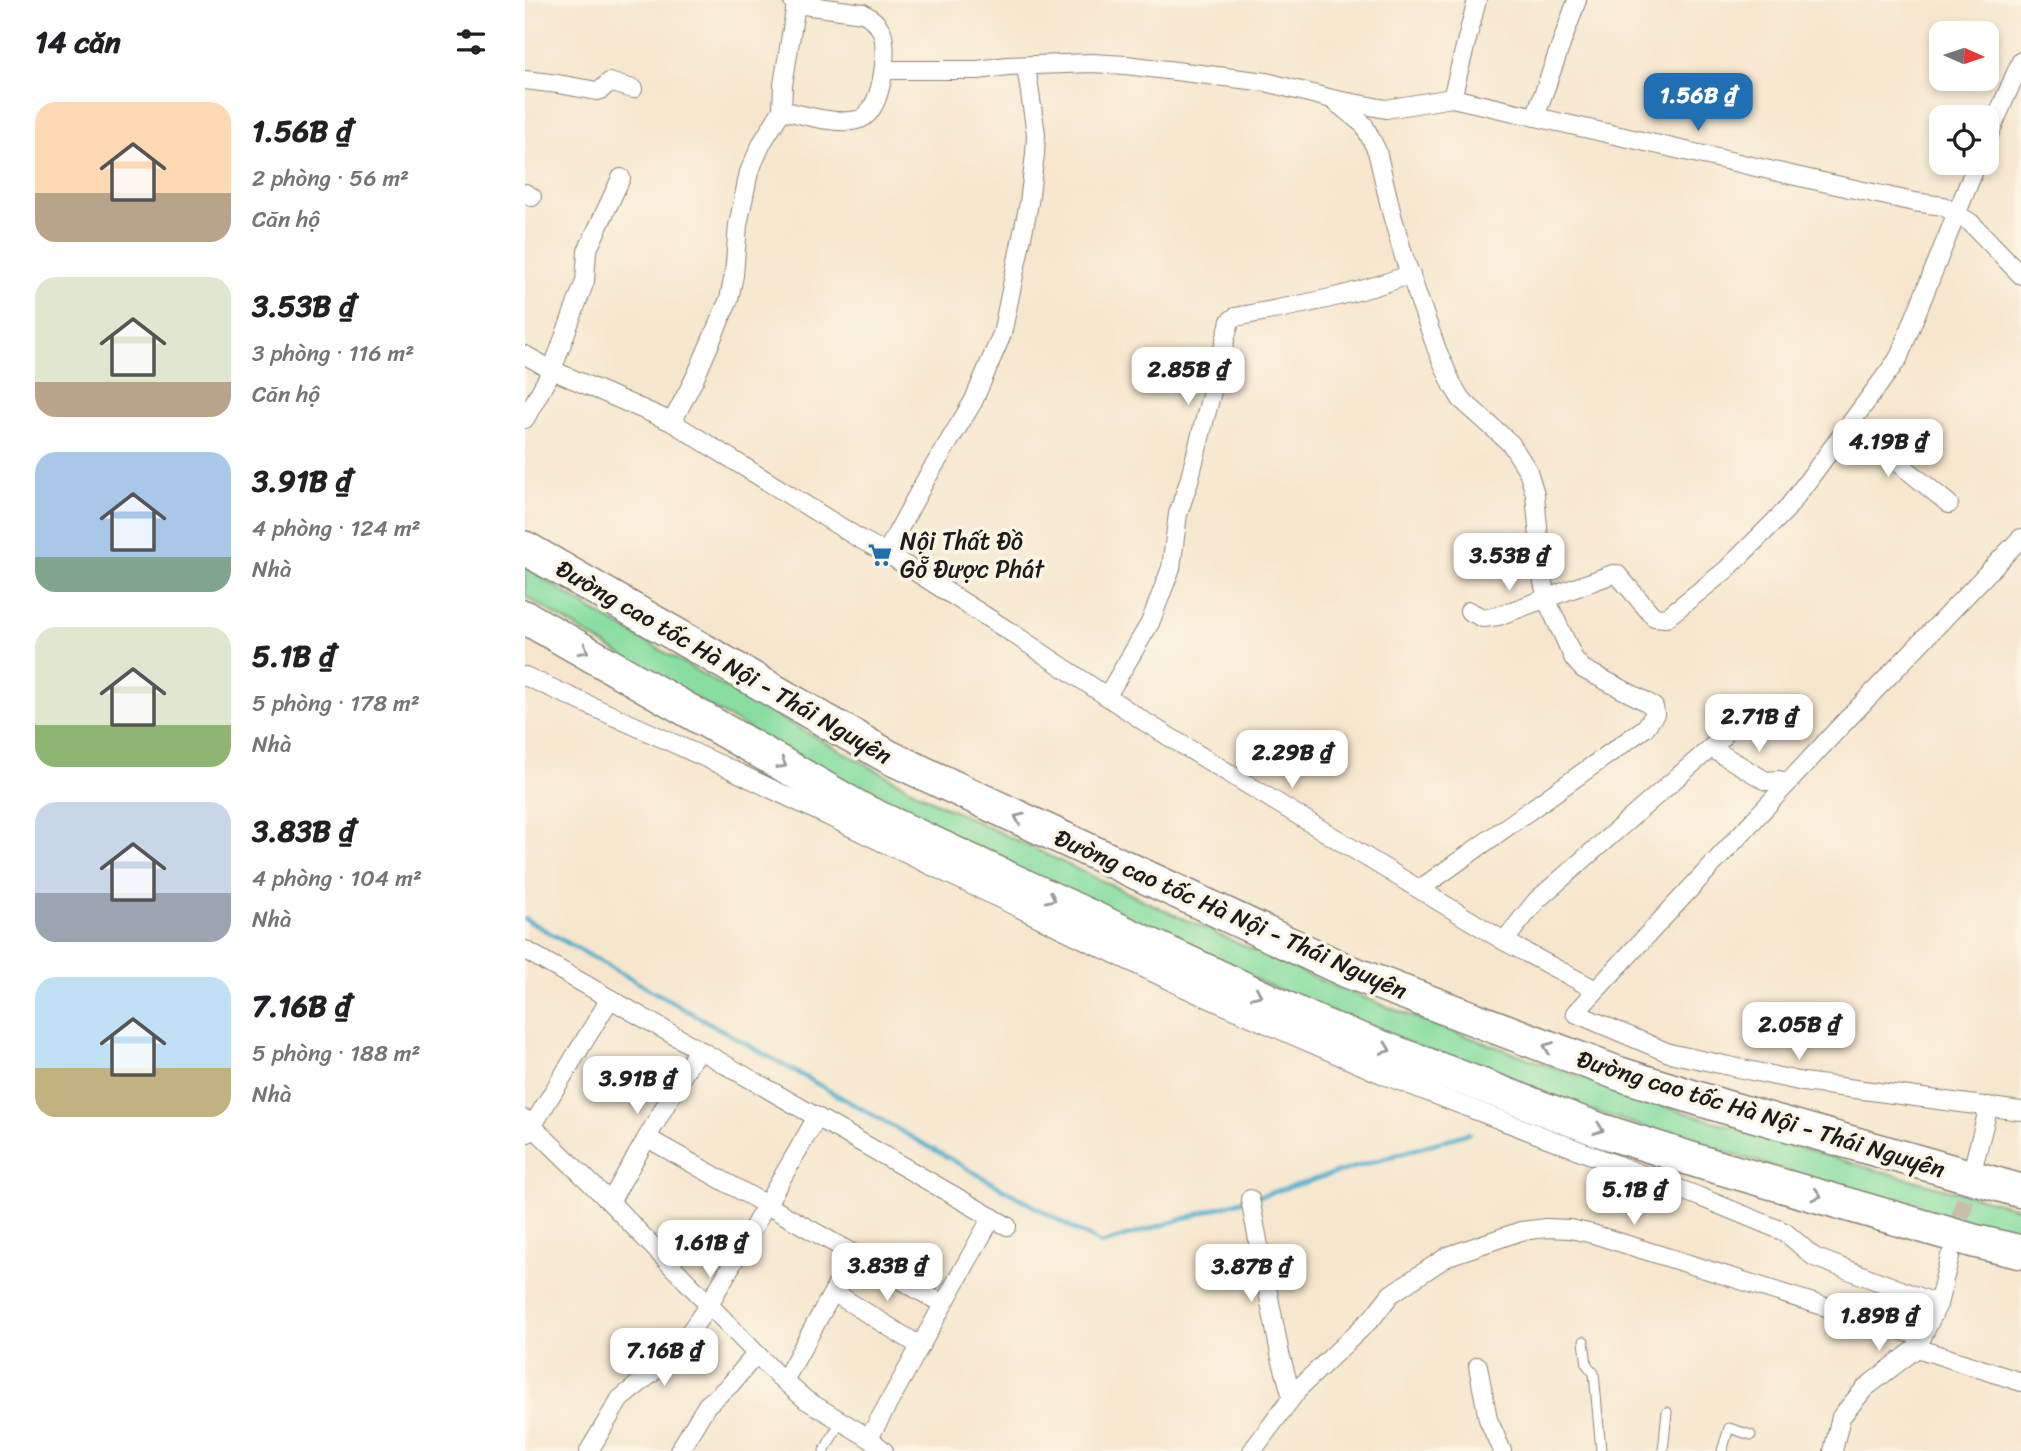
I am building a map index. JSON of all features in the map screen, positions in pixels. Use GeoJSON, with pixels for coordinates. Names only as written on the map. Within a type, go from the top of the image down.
{"type":"FeatureCollection","features":[{"type":"Feature","properties":{"kind":"highway","name":"Đường cao tốc Hà Nội - Thái Nguyên"},"geometry":{"type":"LineString","coordinates":[[525,548],[889,757],[1347,971],[1620,1074],[1722,1106],[2021,1191]]}},
{"type":"Feature","properties":{"kind":"highway"},"geometry":{"type":"LineString","coordinates":[[525,617],[864,811],[1322,1025],[1599,1130],[1973,1241],[2021,1252]]}},
{"type":"Feature","properties":{"kind":"street"},"geometry":{"type":"LineString","coordinates":[[1452,98],[1477,0]]}},
{"type":"Feature","properties":{"kind":"street"},"geometry":{"type":"LineString","coordinates":[[1535,117],[1577,0]]}},
{"type":"Feature","properties":{"kind":"street"},"geometry":{"type":"LineString","coordinates":[[672,422],[692,386],[729,299],[738,225],[749,172],[782,110],[794,2],[857,6],[881,30],[885,43],[884,70],[875,102],[866,116],[857,120],[828,119],[782,110]]}},
{"type":"Feature","properties":{"kind":"street"},"geometry":{"type":"LineString","coordinates":[[1999,112],[2021,61]]}},
{"type":"Feature","properties":{"kind":"street"},"geometry":{"type":"LineString","coordinates":[[884,70],[978,70],[1091,63],[1266,82],[1386,109],[1452,98],[1914,202],[1943,206],[1971,223],[2021,275]]}},
{"type":"Feature","properties":{"kind":"street"},"geometry":{"type":"LineString","coordinates":[[886,553],[926,479],[973,402],[1002,334],[1030,203],[1035,154],[1036,134],[1026,66]]}},
{"type":"Feature","properties":{"kind":"street"},"geometry":{"type":"LineString","coordinates":[[525,80],[597,91],[609,82],[633,89]]}},
{"type":"Feature","properties":{"kind":"street"},"geometry":{"type":"LineString","coordinates":[[1332,99],[1364,125],[1377,151],[1392,215],[1411,274],[1437,350],[1453,386],[1461,399],[1511,444],[1528,471],[1535,494],[1539,557],[1547,599],[1577,665],[1654,707],[1655,714],[1652,721],[1420,889]]}},
{"type":"Feature","properties":{"kind":"street"},"geometry":{"type":"LineString","coordinates":[[1469,611],[1483,618],[1493,618],[1617,574],[1654,617],[1666,618],[1726,570],[1786,510],[1898,359],[1972,175]]}},
{"type":"Feature","properties":{"kind":"street"},"geometry":{"type":"LineString","coordinates":[[525,419],[552,370],[585,281],[587,251],[621,178]]}},
{"type":"Feature","properties":{"kind":"street"},"geometry":{"type":"LineString","coordinates":[[1107,696],[1150,623],[1171,568],[1178,514],[1230,321],[1235,317],[1277,311],[1370,289],[1411,274]]}},
{"type":"Feature","properties":{"kind":"street"},"geometry":{"type":"LineString","coordinates":[[525,355],[552,370],[672,422],[886,553],[1145,722],[1504,941],[1596,990]]}},
{"type":"Feature","properties":{"kind":"street"},"geometry":{"type":"LineString","coordinates":[[1851,424],[1949,504]]}},
{"type":"Feature","properties":{"kind":"street"},"geometry":{"type":"LineString","coordinates":[[2021,538],[1786,785],[1575,1013],[1669,1053],[1803,1082],[2021,1111]]}},
{"type":"Feature","properties":{"kind":"street"},"geometry":{"type":"LineString","coordinates":[[525,676],[730,769],[1189,990],[1384,1075],[1785,1232],[1814,1257],[1938,1304]]}},
{"type":"Feature","properties":{"kind":"street"},"geometry":{"type":"LineString","coordinates":[[1504,941],[1537,900],[1717,743],[1766,781],[1779,780],[1786,785]]}},
{"type":"Feature","properties":{"kind":"street"},"geometry":{"type":"LineString","coordinates":[[525,950],[1000,1222],[943,1304],[869,1438]]}},
{"type":"Feature","properties":{"kind":"street"},"geometry":{"type":"LineString","coordinates":[[610,999],[528,1127],[610,1202],[708,1306],[785,1381],[806,1400],[869,1438],[884,1451]]}},
{"type":"Feature","properties":{"kind":"street"},"geometry":{"type":"LineString","coordinates":[[610,1202],[698,1049]]}},
{"type":"Feature","properties":{"kind":"street"},"geometry":{"type":"LineString","coordinates":[[1971,1175],[1989,1106]]}},
{"type":"Feature","properties":{"kind":"street"},"geometry":{"type":"LineString","coordinates":[[589,1451],[620,1399],[673,1356],[708,1306],[817,1117]]}},
{"type":"Feature","properties":{"kind":"street"},"geometry":{"type":"LineString","coordinates":[[646,1138],[943,1304]]}},
{"type":"Feature","properties":{"kind":"street"},"geometry":{"type":"LineString","coordinates":[[1250,1199],[1282,1365],[1292,1397]]}},
{"type":"Feature","properties":{"kind":"street"},"geometry":{"type":"LineString","coordinates":[[1252,1451],[1292,1397],[1373,1317],[1391,1294],[1448,1256],[1494,1238],[1546,1228],[1593,1234],[1919,1343],[2021,1382]]}},
{"type":"Feature","properties":{"kind":"street"},"geometry":{"type":"LineString","coordinates":[[785,1381],[854,1254]]}},
{"type":"Feature","properties":{"kind":"street"},"geometry":{"type":"LineString","coordinates":[[1833,1451],[1841,1417],[1865,1388],[1919,1343],[1938,1304],[1950,1256]]}},
{"type":"Feature","properties":{"kind":"street"},"geometry":{"type":"LineString","coordinates":[[833,1292],[920,1346]]}},
{"type":"Feature","properties":{"kind":"street"},"geometry":{"type":"LineString","coordinates":[[679,1451],[707,1405],[730,1385],[756,1354]]}},
{"type":"Feature","properties":{"kind":"street"},"geometry":{"type":"LineString","coordinates":[[1478,1366],[1488,1419],[1502,1451]]}},
{"type":"Feature","properties":{"kind":"lane"},"geometry":{"type":"LineString","coordinates":[[1584,1341],[1587,1365],[1594,1373],[1601,1451]]}},
{"type":"Feature","properties":{"kind":"lane"},"geometry":{"type":"LineString","coordinates":[[1664,1451],[1667,1412]]}},
{"type":"Feature","properties":{"kind":"lane"},"geometry":{"type":"LineString","coordinates":[[824,1451],[841,1421]]}},
{"type":"Feature","properties":{"kind":"lane"},"geometry":{"type":"LineString","coordinates":[[1721,1451],[1729,1428],[1751,1434]]}},
{"type":"Feature","properties":{"kind":"green space"},"geometry":{"type":"Polygon","coordinates":[[[525,567],[592,610],[745,699],[935,802],[1324,982],[1429,1023],[1660,1105],[1865,1167],[2021,1209],[2021,1235],[1818,1180],[1572,1104],[1300,999],[1167,940],[904,813],[649,672],[525,596],[525,567]]]}},
{"type":"Feature","properties":{"kind":"waterway"},"geometry":{"type":"LineString","coordinates":[[525,919],[1101,1244],[1244,1200]]}},
{"type":"Feature","properties":{"kind":"waterway"},"geometry":{"type":"LineString","coordinates":[[1253,1198],[1469,1133]]}},
{"type":"Feature","properties":{"kind":"tunnel"},"geometry":{"type":"LineString","coordinates":[[1954,1243],[1971,1175]]}},
{"type":"Feature","properties":{"kind":"place","name":"Nội Thất Đồ Gỗ Được Phát"},"geometry":{"type":"Point","coordinates":[880,555]}}]}
